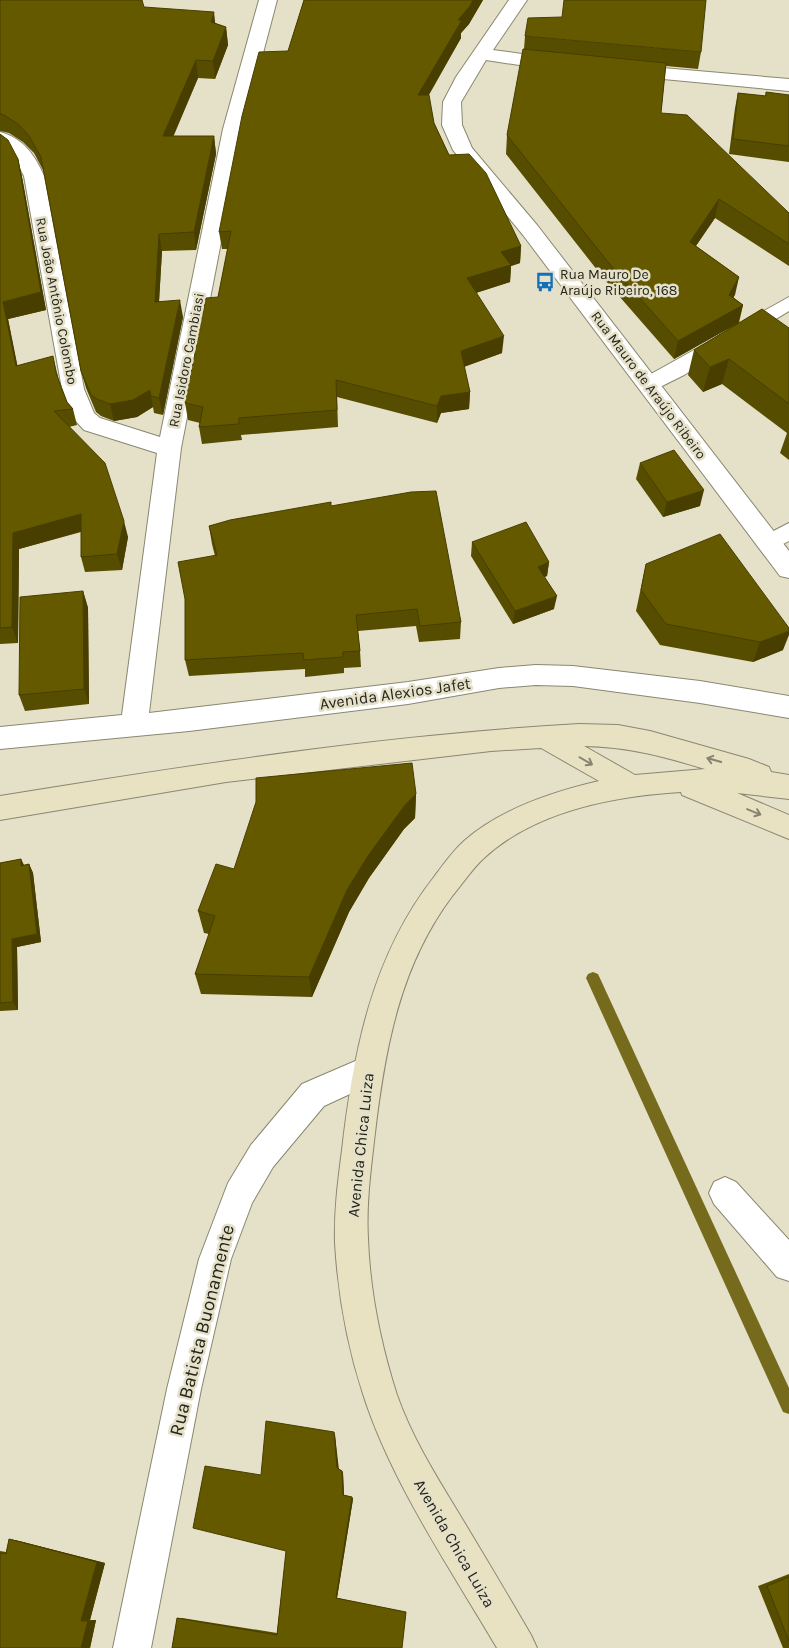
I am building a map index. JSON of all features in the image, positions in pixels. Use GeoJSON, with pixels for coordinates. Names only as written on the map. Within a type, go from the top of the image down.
{"type":"FeatureCollection","features":[{"type":"Feature","properties":{"kind":"main road"},"geometry":{"type":"LineString","coordinates":[[0,808],[226,771],[492,740],[544,737],[618,736],[650,742],[749,770],[783,785]]}},
{"type":"Feature","properties":{"kind":"main road"},"geometry":{"type":"LineString","coordinates":[[544,737],[632,788]]}},
{"type":"Feature","properties":{"kind":"main road"},"geometry":{"type":"LineString","coordinates":[[677,781],[789,827]]}},
{"type":"Feature","properties":{"kind":"main road","name":"Avenida Chica Luiza"},"geometry":{"type":"LineString","coordinates":[[518,1648],[493,1610],[402,1453],[388,1421],[366,1344],[355,1274],[351,1209],[367,1071],[385,993],[406,940],[439,890],[476,847],[514,823],[551,804],[584,795],[677,781],[783,785]]}},
{"type":"Feature","properties":{"kind":"street","name":"Rua Isidoro Cambiasi"},"geometry":{"type":"LineString","coordinates":[[134,725],[169,448],[233,129],[268,0]]}},
{"type":"Feature","properties":{"kind":"street","name":"Rua Mauro de Araújo Ribeiro"},"geometry":{"type":"LineString","coordinates":[[518,0],[480,54],[452,102],[452,125],[463,150],[530,230],[789,569]]}},
{"type":"Feature","properties":{"kind":"street"},"geometry":{"type":"LineString","coordinates":[[480,54],[536,63],[574,66]]}},
{"type":"Feature","properties":{"kind":"street"},"geometry":{"type":"LineString","coordinates":[[612,70],[789,85]]}},
{"type":"Feature","properties":{"kind":"street","name":"Rua João Antônio Colombo"},"geometry":{"type":"LineString","coordinates":[[0,138],[10,142],[26,155],[34,176],[72,389],[84,418],[100,428],[169,448]]}},
{"type":"Feature","properties":{"kind":"street","name":"Avenida Alexios Jafet"},"geometry":{"type":"LineString","coordinates":[[0,738],[375,698],[498,678],[536,675],[602,680],[789,707]]}},
{"type":"Feature","properties":{"kind":"street","name":"Rua Batista Buonamente"},"geometry":{"type":"LineString","coordinates":[[132,1648],[186,1380],[215,1259],[235,1203],[262,1156],[313,1095],[367,1071]]}},
{"type":"Feature","properties":{"kind":"street"},"geometry":{"type":"LineString","coordinates":[[725,1194],[789,1265]]}},
{"type":"Feature","properties":{"kind":"lane"},"geometry":{"type":"LineString","coordinates":[[648,384],[677,370],[789,303]]}},
{"type":"Feature","properties":{"kind":"lane"},"geometry":{"type":"LineString","coordinates":[[769,543],[789,531]]}},
{"type":"Feature","properties":{"kind":"building"},"geometry":{"type":"Polygon","coordinates":[[[0,0],[142,0],[144,7],[214,12],[211,22],[226,27],[213,61],[196,60],[163,136],[214,136],[194,232],[159,234],[155,302],[180,300],[159,398],[151,396],[150,390],[133,400],[110,404],[91,395],[81,371],[41,157],[29,136],[18,124],[0,114],[0,0]]]}},
{"type":"Feature","properties":{"kind":"building"},"geometry":{"type":"Polygon","coordinates":[[[304,0],[473,0],[458,20],[462,20],[418,95],[429,95],[434,123],[449,155],[469,154],[486,173],[521,246],[501,252],[511,265],[467,278],[504,336],[461,351],[470,392],[441,396],[437,406],[336,380],[337,410],[239,418],[239,424],[199,427],[203,407],[185,403],[206,298],[218,297],[231,231],[219,232],[242,116],[259,52],[288,51],[304,0]]]}},
{"type":"Feature","properties":{"kind":"building"},"geometry":{"type":"Polygon","coordinates":[[[564,0],[706,0],[701,52],[525,36],[528,18],[562,17],[564,0]]]}},
{"type":"Feature","properties":{"kind":"building"},"geometry":{"type":"Polygon","coordinates":[[[523,49],[666,63],[661,113],[687,115],[789,213],[789,244],[719,199],[690,242],[739,277],[729,295],[743,305],[678,341],[608,262],[507,135],[523,49]]]}},
{"type":"Feature","properties":{"kind":"building"},"geometry":{"type":"Polygon","coordinates":[[[766,92],[789,95],[789,146],[733,139],[738,93],[766,96],[766,92]]]}},
{"type":"Feature","properties":{"kind":"building"},"geometry":{"type":"Polygon","coordinates":[[[0,134],[8,140],[18,159],[41,292],[3,302],[16,366],[53,356],[56,373],[67,402],[73,409],[54,411],[105,463],[124,521],[117,554],[81,557],[81,514],[13,533],[12,627],[0,628],[0,134]]]}},
{"type":"Feature","properties":{"kind":"building"},"geometry":{"type":"Polygon","coordinates":[[[762,309],[789,328],[789,404],[729,359],[710,367],[694,350],[762,309]]]}},
{"type":"Feature","properties":{"kind":"building"},"geometry":{"type":"Polygon","coordinates":[[[674,450],[704,490],[667,502],[640,463],[674,450]]]}},
{"type":"Feature","properties":{"kind":"building"},"geometry":{"type":"Polygon","coordinates":[[[436,491],[461,622],[420,626],[417,609],[356,615],[360,651],[343,652],[343,657],[304,660],[303,653],[185,660],[185,599],[178,562],[217,555],[209,526],[230,520],[331,502],[331,506],[411,492],[436,491]]]}},
{"type":"Feature","properties":{"kind":"building"},"geometry":{"type":"Polygon","coordinates":[[[526,522],[549,562],[538,567],[557,596],[515,611],[472,542],[526,522]]]}},
{"type":"Feature","properties":{"kind":"building"},"geometry":{"type":"Polygon","coordinates":[[[720,534],[789,628],[789,631],[760,642],[666,624],[641,590],[646,564],[720,534]]]}},
{"type":"Feature","properties":{"kind":"building"},"geometry":{"type":"Polygon","coordinates":[[[83,591],[84,689],[19,695],[20,597],[83,591]]]}},
{"type":"Feature","properties":{"kind":"building"},"geometry":{"type":"Polygon","coordinates":[[[412,763],[416,794],[405,805],[368,856],[347,890],[309,977],[195,974],[215,916],[198,911],[216,864],[234,869],[256,802],[256,778],[412,763]]]}},
{"type":"Feature","properties":{"kind":"building"},"geometry":{"type":"Polygon","coordinates":[[[21,859],[21,866],[29,864],[37,934],[12,939],[13,1002],[0,1003],[0,863],[21,859]]]}},
{"type":"Feature","properties":{"kind":"building"},"geometry":{"type":"Polygon","coordinates":[[[266,1421],[334,1432],[337,1468],[342,1471],[343,1495],[352,1497],[336,1598],[406,1612],[402,1648],[172,1648],[177,1618],[277,1635],[286,1551],[193,1528],[205,1466],[261,1475],[266,1421]]]}},
{"type":"Feature","properties":{"kind":"building"},"geometry":{"type":"Polygon","coordinates":[[[9,1539],[97,1562],[81,1621],[88,1621],[81,1648],[0,1648],[0,1553],[6,1554],[9,1539]]]}},
{"type":"Feature","properties":{"kind":"building"},"geometry":{"type":"Polygon","coordinates":[[[789,1577],[789,1641],[767,1586],[789,1577]]]}},
{"type":"Feature","properties":{"kind":"waterway"},"geometry":{"type":"LineString","coordinates":[[593,978],[789,1406]]}},
{"type":"Feature","properties":{"kind":"place","name":"Rua Mauro De Araújo Ribeiro, 168"},"geometry":{"type":"Point","coordinates":[545,282]}}]}
